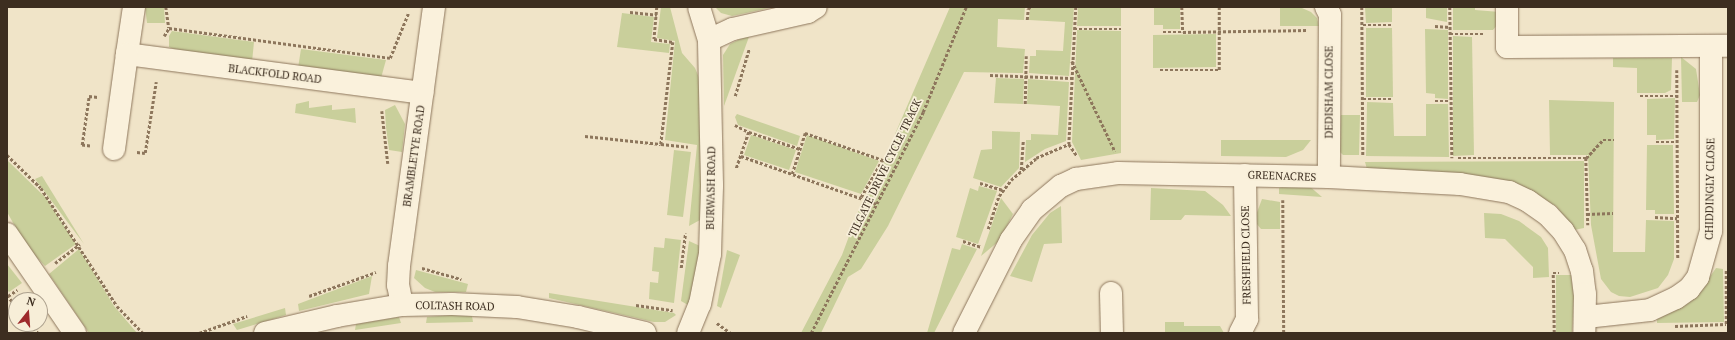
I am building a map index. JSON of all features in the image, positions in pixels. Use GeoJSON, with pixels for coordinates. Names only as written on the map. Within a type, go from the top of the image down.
{"type":"FeatureCollection","features":[{"type":"Feature","properties":{"kind":"street"},"geometry":{"type":"LineString","coordinates":[[114,149],[134,7]]}},
{"type":"Feature","properties":{"kind":"street","name":"BRAMBLETYE ROAD"},"geometry":{"type":"LineString","coordinates":[[402,305],[398,285],[399,266],[434,7]]}},
{"type":"Feature","properties":{"kind":"street","name":"BURWASH ROAD"},"geometry":{"type":"LineString","coordinates":[[688,333],[700,304],[710,254],[712,185],[709,40],[699,7]]}},
{"type":"Feature","properties":{"kind":"street"},"geometry":{"type":"LineString","coordinates":[[709,40],[733,29],[808,12],[816,7]]}},
{"type":"Feature","properties":{"kind":"street","name":"DEDISHAM CLOSE"},"geometry":{"type":"LineString","coordinates":[[1326,7],[1330,14],[1329,177]]}},
{"type":"Feature","properties":{"kind":"street"},"geometry":{"type":"LineString","coordinates":[[1507,7],[1507,41]]}},
{"type":"Feature","properties":{"kind":"street","name":"CHIDDINGLY CLOSE"},"geometry":{"type":"LineString","coordinates":[[1507,41],[1719,47],[1711,231],[1704,262],[1688,289],[1663,305],[1585,325]]}},
{"type":"Feature","properties":{"kind":"street","name":"BLACKFOLD ROAD"},"geometry":{"type":"LineString","coordinates":[[127,54],[422,93]]}},
{"type":"Feature","properties":{"kind":"street","name":"GREENACRES"},"geometry":{"type":"LineString","coordinates":[[964,333],[1011,240],[1032,210],[1046,196],[1071,181],[1092,175],[1118,173],[1245,184],[1329,177],[1460,184],[1509,192],[1528,201],[1548,215],[1563,231],[1575,250],[1582,270],[1585,325]]}},
{"type":"Feature","properties":{"kind":"street","name":"FRESHFIELD CLOSE"},"geometry":{"type":"LineString","coordinates":[[1240,333],[1247,319],[1245,184]]}},
{"type":"Feature","properties":{"kind":"street"},"geometry":{"type":"LineString","coordinates":[[7,234],[75,333]]}},
{"type":"Feature","properties":{"kind":"street"},"geometry":{"type":"LineString","coordinates":[[1112,293],[1112,333]]}},
{"type":"Feature","properties":{"kind":"street","name":"COLTASH ROAD"},"geometry":{"type":"LineString","coordinates":[[265,333],[337,316],[402,305],[452,304],[517,307],[578,317],[645,333]]}},
{"type":"Feature","properties":{"kind":"path"},"geometry":{"type":"LineString","coordinates":[[166,7],[169,28],[390,58]]}},
{"type":"Feature","properties":{"kind":"path"},"geometry":{"type":"LineString","coordinates":[[388,168],[382,124],[382,88],[390,58],[410,7]]}},
{"type":"Feature","properties":{"kind":"path"},"geometry":{"type":"LineString","coordinates":[[658,7],[654,39],[673,42],[661,144]]}},
{"type":"Feature","properties":{"kind":"path","name":"TILGATE DRIVE CYCLE TRACK"},"geometry":{"type":"LineString","coordinates":[[811,333],[923,112],[966,7]]}},
{"type":"Feature","properties":{"kind":"path"},"geometry":{"type":"LineString","coordinates":[[1027,20],[1028,9],[1030,7]]}},
{"type":"Feature","properties":{"kind":"path"},"geometry":{"type":"LineString","coordinates":[[1076,7],[1071,78],[1069,144],[1081,162]]}},
{"type":"Feature","properties":{"kind":"path"},"geometry":{"type":"LineString","coordinates":[[1182,7],[1182,32]]}},
{"type":"Feature","properties":{"kind":"path"},"geometry":{"type":"LineString","coordinates":[[1160,70],[1219,70],[1219,7]]}},
{"type":"Feature","properties":{"kind":"path"},"geometry":{"type":"LineString","coordinates":[[1362,7],[1363,158]]}},
{"type":"Feature","properties":{"kind":"path"},"geometry":{"type":"LineString","coordinates":[[1450,7],[1450,101],[1452,158]]}},
{"type":"Feature","properties":{"kind":"path"},"geometry":{"type":"LineString","coordinates":[[630,12],[657,15]]}},
{"type":"Feature","properties":{"kind":"path"},"geometry":{"type":"LineString","coordinates":[[1363,25],[1392,25]]}},
{"type":"Feature","properties":{"kind":"path"},"geometry":{"type":"LineString","coordinates":[[1435,26],[1450,27]]}},
{"type":"Feature","properties":{"kind":"path"},"geometry":{"type":"LineString","coordinates":[[1074,29],[1121,29]]}},
{"type":"Feature","properties":{"kind":"path"},"geometry":{"type":"LineString","coordinates":[[1163,32],[1330,30]]}},
{"type":"Feature","properties":{"kind":"path"},"geometry":{"type":"LineString","coordinates":[[1450,34],[1507,41]]}},
{"type":"Feature","properties":{"kind":"path"},"geometry":{"type":"LineString","coordinates":[[1677,47],[1677,258],[1704,262]]}},
{"type":"Feature","properties":{"kind":"path"},"geometry":{"type":"LineString","coordinates":[[1025,104],[1026,56]]}},
{"type":"Feature","properties":{"kind":"path"},"geometry":{"type":"LineString","coordinates":[[1072,61],[1118,156],[1118,173]]}},
{"type":"Feature","properties":{"kind":"path"},"geometry":{"type":"LineString","coordinates":[[990,75],[1026,75],[1071,78]]}},
{"type":"Feature","properties":{"kind":"path"},"geometry":{"type":"LineString","coordinates":[[1640,96],[1677,96]]}},
{"type":"Feature","properties":{"kind":"path"},"geometry":{"type":"LineString","coordinates":[[1363,99],[1393,99]]}},
{"type":"Feature","properties":{"kind":"path"},"geometry":{"type":"LineString","coordinates":[[1435,101],[1450,101]]}},
{"type":"Feature","properties":{"kind":"path"},"geometry":{"type":"LineString","coordinates":[[749,132],[800,149]]}},
{"type":"Feature","properties":{"kind":"path"},"geometry":{"type":"LineString","coordinates":[[792,174],[805,133],[883,160],[861,198]]}},
{"type":"Feature","properties":{"kind":"path"},"geometry":{"type":"LineString","coordinates":[[585,136],[694,148]]}},
{"type":"Feature","properties":{"kind":"path"},"geometry":{"type":"LineString","coordinates":[[1021,170],[1023,140]]}},
{"type":"Feature","properties":{"kind":"path"},"geometry":{"type":"LineString","coordinates":[[1586,158],[1603,140],[1614,140]]}},
{"type":"Feature","properties":{"kind":"path"},"geometry":{"type":"LineString","coordinates":[[1656,142],[1677,142]]}},
{"type":"Feature","properties":{"kind":"path"},"geometry":{"type":"LineString","coordinates":[[7,155],[41,188],[118,306],[143,333]]}},
{"type":"Feature","properties":{"kind":"path"},"geometry":{"type":"LineString","coordinates":[[741,156],[876,204]]}},
{"type":"Feature","properties":{"kind":"path"},"geometry":{"type":"LineString","coordinates":[[980,183],[1003,190]]}},
{"type":"Feature","properties":{"kind":"path"},"geometry":{"type":"LineString","coordinates":[[1245,184],[1283,198],[1291,198]]}},
{"type":"Feature","properties":{"kind":"path"},"geometry":{"type":"LineString","coordinates":[[1283,198],[1284,333]]}},
{"type":"Feature","properties":{"kind":"path"},"geometry":{"type":"LineString","coordinates":[[1587,214],[1613,213]]}},
{"type":"Feature","properties":{"kind":"path"},"geometry":{"type":"LineString","coordinates":[[1655,217],[1677,218]]}},
{"type":"Feature","properties":{"kind":"path"},"geometry":{"type":"LineString","coordinates":[[681,272],[686,225]]}},
{"type":"Feature","properties":{"kind":"path"},"geometry":{"type":"LineString","coordinates":[[962,241],[982,248]]}},
{"type":"Feature","properties":{"kind":"path"},"geometry":{"type":"LineString","coordinates":[[1554,333],[1553,273],[1582,270]]}},
{"type":"Feature","properties":{"kind":"green space"},"geometry":{"type":"Polygon","coordinates":[[[145,7],[164,7],[165,23],[147,23],[145,7]]]}},
{"type":"Feature","properties":{"kind":"green space"},"geometry":{"type":"Polygon","coordinates":[[[661,7],[670,7],[682,53],[695,68],[700,80],[703,178],[700,220],[689,226],[697,145],[665,140],[675,41],[657,38],[661,7]]]}},
{"type":"Feature","properties":{"kind":"green space"},"geometry":{"type":"Polygon","coordinates":[[[715,7],[774,7],[732,16],[721,13],[715,7]]]}},
{"type":"Feature","properties":{"kind":"green space"},"geometry":{"type":"Polygon","coordinates":[[[950,7],[1025,7],[1024,20],[998,19],[997,47],[1025,49],[1023,73],[964,72],[888,226],[861,269],[848,277],[821,333],[801,333],[842,255],[861,204],[896,140],[895,134],[950,7]]]}},
{"type":"Feature","properties":{"kind":"green space"},"geometry":{"type":"Polygon","coordinates":[[[1033,7],[1074,7],[1069,76],[1029,73],[1030,56],[1036,56],[1036,50],[1063,51],[1065,22],[1029,20],[1030,9],[1033,7]]]}},
{"type":"Feature","properties":{"kind":"green space"},"geometry":{"type":"Polygon","coordinates":[[[1078,7],[1121,7],[1121,26],[1077,26],[1078,7]]]}},
{"type":"Feature","properties":{"kind":"green space"},"geometry":{"type":"Polygon","coordinates":[[[1154,7],[1180,7],[1180,29],[1163,29],[1163,25],[1154,25],[1154,7]]]}},
{"type":"Feature","properties":{"kind":"green space"},"geometry":{"type":"Polygon","coordinates":[[[1365,7],[1392,7],[1392,22],[1366,23],[1365,7]]]}},
{"type":"Feature","properties":{"kind":"green space"},"geometry":{"type":"Polygon","coordinates":[[[1426,7],[1447,7],[1447,22],[1426,18],[1426,7]]]}},
{"type":"Feature","properties":{"kind":"green space"},"geometry":{"type":"Polygon","coordinates":[[[1453,7],[1475,7],[1475,10],[1500,12],[1498,24],[1493,30],[1453,30],[1453,7]]]}},
{"type":"Feature","properties":{"kind":"green space"},"geometry":{"type":"Polygon","coordinates":[[[1280,8],[1302,8],[1311,12],[1317,18],[1319,26],[1280,26],[1280,8]]]}},
{"type":"Feature","properties":{"kind":"green space"},"geometry":{"type":"Polygon","coordinates":[[[622,13],[654,17],[651,42],[670,44],[669,53],[617,47],[622,13]]]}},
{"type":"Feature","properties":{"kind":"green space"},"geometry":{"type":"Polygon","coordinates":[[[1366,28],[1392,28],[1393,97],[1366,97],[1366,28]]]}},
{"type":"Feature","properties":{"kind":"green space"},"geometry":{"type":"Polygon","coordinates":[[[1425,29],[1448,30],[1448,99],[1435,98],[1435,94],[1426,93],[1425,29]]]}},
{"type":"Feature","properties":{"kind":"green space"},"geometry":{"type":"Polygon","coordinates":[[[1077,30],[1121,31],[1121,153],[1081,160],[1072,142],[1077,30]]]}},
{"type":"Feature","properties":{"kind":"green space"},"geometry":{"type":"Polygon","coordinates":[[[172,31],[254,42],[252,62],[179,51],[169,47],[169,36],[172,31]]]}},
{"type":"Feature","properties":{"kind":"green space"},"geometry":{"type":"Polygon","coordinates":[[[750,34],[724,106],[723,55],[730,44],[750,34]]]}},
{"type":"Feature","properties":{"kind":"green space"},"geometry":{"type":"Polygon","coordinates":[[[1216,34],[1216,67],[1153,68],[1153,35],[1216,34]]]}},
{"type":"Feature","properties":{"kind":"green space"},"geometry":{"type":"Polygon","coordinates":[[[1453,36],[1472,37],[1474,155],[1453,156],[1453,36]]]}},
{"type":"Feature","properties":{"kind":"green space"},"geometry":{"type":"Polygon","coordinates":[[[301,49],[386,60],[381,78],[298,68],[301,49]]]}},
{"type":"Feature","properties":{"kind":"green space"},"geometry":{"type":"Polygon","coordinates":[[[1681,57],[1696,69],[1700,95],[1697,102],[1682,102],[1681,57]]]}},
{"type":"Feature","properties":{"kind":"green space"},"geometry":{"type":"Polygon","coordinates":[[[1613,58],[1672,58],[1671,90],[1665,93],[1637,93],[1637,68],[1613,67],[1613,58]]]}},
{"type":"Feature","properties":{"kind":"green space"},"geometry":{"type":"Polygon","coordinates":[[[996,78],[1024,79],[1023,104],[994,103],[996,78]]]}},
{"type":"Feature","properties":{"kind":"green space"},"geometry":{"type":"Polygon","coordinates":[[[1028,79],[1069,82],[1066,141],[1045,149],[1025,162],[1026,140],[1031,140],[1031,134],[1058,135],[1060,106],[1027,104],[1028,79]]]}},
{"type":"Feature","properties":{"kind":"green space"},"geometry":{"type":"Polygon","coordinates":[[[1675,98],[1674,139],[1656,140],[1656,135],[1647,135],[1647,99],[1675,98]]]}},
{"type":"Feature","properties":{"kind":"green space"},"geometry":{"type":"Polygon","coordinates":[[[1549,100],[1614,102],[1613,252],[1645,252],[1646,220],[1674,221],[1674,259],[1668,275],[1658,288],[1630,297],[1619,296],[1611,292],[1601,279],[1591,225],[1588,155],[1550,155],[1549,100]]]}},
{"type":"Feature","properties":{"kind":"green space"},"geometry":{"type":"Polygon","coordinates":[[[309,101],[309,108],[332,105],[332,110],[355,108],[356,123],[295,113],[296,104],[309,101]]]}},
{"type":"Feature","properties":{"kind":"green space"},"geometry":{"type":"Polygon","coordinates":[[[1367,102],[1393,103],[1394,136],[1426,136],[1426,104],[1448,104],[1449,157],[1366,156],[1367,102]]]}},
{"type":"Feature","properties":{"kind":"green space"},"geometry":{"type":"Polygon","coordinates":[[[395,105],[405,124],[402,152],[389,150],[385,110],[395,105]]]}},
{"type":"Feature","properties":{"kind":"green space"},"geometry":{"type":"Polygon","coordinates":[[[737,114],[800,136],[797,146],[738,125],[735,117],[737,114]]]}},
{"type":"Feature","properties":{"kind":"green space"},"geometry":{"type":"Polygon","coordinates":[[[1341,115],[1360,115],[1359,155],[1343,155],[1339,151],[1336,122],[1341,115]]]}},
{"type":"Feature","properties":{"kind":"green space"},"geometry":{"type":"Polygon","coordinates":[[[992,131],[1020,132],[1019,168],[1001,187],[973,178],[981,150],[992,149],[992,131]]]}},
{"type":"Feature","properties":{"kind":"green space"},"geometry":{"type":"Polygon","coordinates":[[[751,135],[796,150],[789,170],[744,155],[751,135]]]}},
{"type":"Feature","properties":{"kind":"green space"},"geometry":{"type":"Polygon","coordinates":[[[807,135],[879,161],[861,194],[795,172],[807,135]]]}},
{"type":"Feature","properties":{"kind":"green space"},"geometry":{"type":"Polygon","coordinates":[[[1221,140],[1311,140],[1303,150],[1286,157],[1221,156],[1221,140]]]}},
{"type":"Feature","properties":{"kind":"green space"},"geometry":{"type":"Polygon","coordinates":[[[1647,145],[1673,145],[1674,214],[1655,214],[1655,210],[1646,210],[1647,145]]]}},
{"type":"Feature","properties":{"kind":"green space"},"geometry":{"type":"Polygon","coordinates":[[[674,150],[691,152],[683,217],[667,215],[674,150]]]}},
{"type":"Feature","properties":{"kind":"green space"},"geometry":{"type":"Polygon","coordinates":[[[7,160],[46,198],[76,244],[45,266],[26,246],[7,212],[7,160]]]}},
{"type":"Feature","properties":{"kind":"green space"},"geometry":{"type":"Polygon","coordinates":[[[1584,161],[1584,228],[1574,230],[1556,206],[1516,184],[1443,172],[1367,169],[1365,162],[1584,161]]]}},
{"type":"Feature","properties":{"kind":"green space"},"geometry":{"type":"Polygon","coordinates":[[[42,176],[84,244],[35,179],[42,176]]]}},
{"type":"Feature","properties":{"kind":"green space"},"geometry":{"type":"Polygon","coordinates":[[[1289,185],[1308,185],[1322,197],[1279,194],[1279,188],[1289,185]]]}},
{"type":"Feature","properties":{"kind":"green space"},"geometry":{"type":"Polygon","coordinates":[[[979,186],[997,191],[978,244],[956,237],[970,188],[978,191],[979,186]]]}},
{"type":"Feature","properties":{"kind":"green space"},"geometry":{"type":"Polygon","coordinates":[[[1151,188],[1205,191],[1223,205],[1231,216],[1185,215],[1181,220],[1150,220],[1151,188]]]}},
{"type":"Feature","properties":{"kind":"green space"},"geometry":{"type":"Polygon","coordinates":[[[1001,198],[1013,214],[999,241],[981,256],[1001,198]]]}},
{"type":"Feature","properties":{"kind":"green space"},"geometry":{"type":"Polygon","coordinates":[[[1262,199],[1280,202],[1280,229],[1261,229],[1256,223],[1256,215],[1262,199]]]}},
{"type":"Feature","properties":{"kind":"green space"},"geometry":{"type":"Polygon","coordinates":[[[1061,206],[1062,243],[1044,244],[1032,282],[1010,276],[1032,235],[1050,213],[1061,206]]]}},
{"type":"Feature","properties":{"kind":"green space"},"geometry":{"type":"Polygon","coordinates":[[[1484,213],[1501,214],[1519,221],[1541,237],[1548,248],[1549,277],[1533,278],[1533,267],[1505,239],[1485,238],[1484,213]]]}},
{"type":"Feature","properties":{"kind":"green space"},"geometry":{"type":"Polygon","coordinates":[[[665,238],[681,240],[674,303],[649,299],[650,282],[658,283],[659,272],[652,271],[654,247],[664,248],[665,238]]]}},
{"type":"Feature","properties":{"kind":"green space"},"geometry":{"type":"Polygon","coordinates":[[[689,241],[700,246],[691,298],[688,305],[681,301],[689,241]]]}},
{"type":"Feature","properties":{"kind":"green space"},"geometry":{"type":"Polygon","coordinates":[[[962,244],[977,249],[934,333],[927,333],[952,248],[960,250],[962,244]]]}},
{"type":"Feature","properties":{"kind":"green space"},"geometry":{"type":"Polygon","coordinates":[[[79,249],[114,306],[137,333],[89,333],[49,274],[79,249]]]}},
{"type":"Feature","properties":{"kind":"green space"},"geometry":{"type":"Polygon","coordinates":[[[727,250],[740,255],[721,308],[717,306],[727,250]]]}},
{"type":"Feature","properties":{"kind":"green space"},"geometry":{"type":"Polygon","coordinates":[[[7,264],[22,283],[9,292],[7,290],[7,264]]]}},
{"type":"Feature","properties":{"kind":"green space"},"geometry":{"type":"Polygon","coordinates":[[[1716,268],[1723,269],[1724,322],[1657,323],[1657,319],[1684,306],[1698,294],[1716,268]]]}},
{"type":"Feature","properties":{"kind":"green space"},"geometry":{"type":"Polygon","coordinates":[[[416,270],[468,284],[466,292],[435,292],[425,288],[414,278],[416,270]]]}},
{"type":"Feature","properties":{"kind":"green space"},"geometry":{"type":"Polygon","coordinates":[[[1556,275],[1571,275],[1574,297],[1572,333],[1556,333],[1556,275]]]}},
{"type":"Feature","properties":{"kind":"green space"},"geometry":{"type":"Polygon","coordinates":[[[372,276],[369,294],[299,311],[298,304],[372,276]]]}},
{"type":"Feature","properties":{"kind":"green space"},"geometry":{"type":"Polygon","coordinates":[[[549,293],[674,313],[676,315],[665,322],[654,322],[549,298],[549,293]]]}},
{"type":"Feature","properties":{"kind":"green space"},"geometry":{"type":"Polygon","coordinates":[[[285,308],[286,315],[237,330],[233,324],[285,308]]]}},
{"type":"Feature","properties":{"kind":"green space"},"geometry":{"type":"Polygon","coordinates":[[[451,315],[472,316],[473,322],[426,323],[427,317],[451,315]]]}},
{"type":"Feature","properties":{"kind":"green space"},"geometry":{"type":"Polygon","coordinates":[[[399,317],[401,323],[355,330],[356,324],[399,317]]]}},
{"type":"Feature","properties":{"kind":"green space"},"geometry":{"type":"Polygon","coordinates":[[[1165,322],[1184,322],[1184,326],[1220,326],[1224,333],[1165,333],[1165,322]]]}}]}
